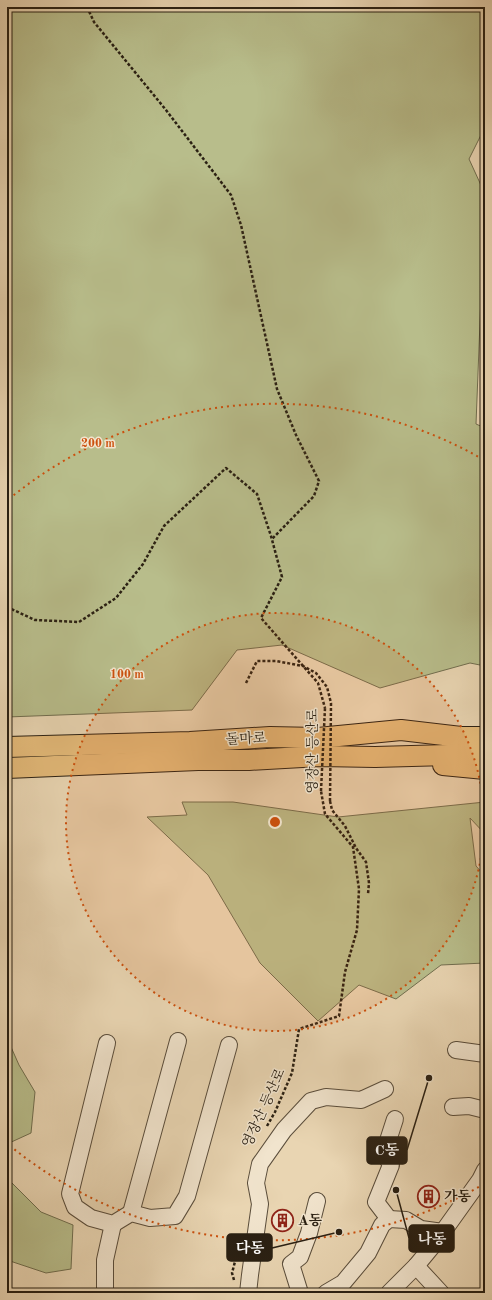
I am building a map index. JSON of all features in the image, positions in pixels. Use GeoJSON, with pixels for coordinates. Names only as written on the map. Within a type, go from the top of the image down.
{"type":"FeatureCollection","features":[{"type":"Feature","properties":{"kind":"main road"},"geometry":{"type":"LineString","coordinates":[[401,730],[485,723]]}},
{"type":"Feature","properties":{"kind":"main road","name":"돌마로"},"geometry":{"type":"LineString","coordinates":[[7,747],[190,742],[270,737],[318,738],[401,730],[485,737]]}},
{"type":"Feature","properties":{"kind":"main road","name":"돌마로"},"geometry":{"type":"LineString","coordinates":[[7,768],[198,760],[249,760],[320,756],[375,757],[485,754]]}},
{"type":"Feature","properties":{"kind":"main road"},"geometry":{"type":"LineString","coordinates":[[375,757],[485,770]]}},
{"type":"Feature","properties":{"kind":"street"},"geometry":{"type":"LineString","coordinates":[[105,1293],[105,1260],[113,1224],[131,1213],[178,1041]]}},
{"type":"Feature","properties":{"kind":"street"},"geometry":{"type":"LineString","coordinates":[[107,1044],[70,1194],[75,1207],[91,1218],[113,1224]]}},
{"type":"Feature","properties":{"kind":"street"},"geometry":{"type":"LineString","coordinates":[[131,1213],[150,1218],[175,1216],[187,1196],[229,1045]]}},
{"type":"Feature","properties":{"kind":"street"},"geometry":{"type":"LineString","coordinates":[[456,1050],[485,1054]]}},
{"type":"Feature","properties":{"kind":"street"},"geometry":{"type":"LineString","coordinates":[[242,1290],[250,1275],[260,1204],[256,1183],[260,1164],[284,1130],[311,1101],[326,1097],[361,1100],[385,1089]]}},
{"type":"Feature","properties":{"kind":"street"},"geometry":{"type":"LineString","coordinates":[[453,1107],[469,1106],[485,1110]]}},
{"type":"Feature","properties":{"kind":"street"},"geometry":{"type":"LineString","coordinates":[[389,1219],[376,1202],[391,1165],[384,1153],[395,1119]]}},
{"type":"Feature","properties":{"kind":"street"},"geometry":{"type":"LineString","coordinates":[[389,1293],[416,1266],[443,1232],[480,1180],[485,1170]]}},
{"type":"Feature","properties":{"kind":"street"},"geometry":{"type":"LineString","coordinates":[[300,1293],[291,1264],[300,1257],[310,1233],[317,1201]]}},
{"type":"Feature","properties":{"kind":"street"},"geometry":{"type":"LineString","coordinates":[[326,1293],[343,1283],[368,1253],[382,1225],[389,1219],[406,1220],[421,1229],[443,1232]]}},
{"type":"Feature","properties":{"kind":"street"},"geometry":{"type":"LineString","coordinates":[[416,1266],[441,1293]]}},
{"type":"Feature","properties":{"kind":"path"},"geometry":{"type":"LineString","coordinates":[[87,7],[94,22],[166,110],[231,195],[241,224],[277,389],[296,436],[319,481],[314,496],[272,539]]}},
{"type":"Feature","properties":{"kind":"path","name":"영장산 등산로"},"geometry":{"type":"LineString","coordinates":[[7,608],[34,620],[79,622],[116,598],[143,564],[164,526],[226,468],[257,494],[272,539],[282,577],[261,618],[318,683],[325,708],[321,791],[325,814],[353,847],[359,890],[357,930],[345,972],[339,1016],[299,1029],[292,1073],[275,1112],[264,1131]]}},
{"type":"Feature","properties":{"kind":"path"},"geometry":{"type":"LineString","coordinates":[[246,683],[257,661],[276,661],[303,666],[316,673],[328,687],[331,703],[330,801],[332,810],[345,826],[356,848],[366,862],[369,883],[368,894]]}},
{"type":"Feature","properties":{"kind":"path"},"geometry":{"type":"LineString","coordinates":[[237,1252],[232,1273],[242,1290]]}},
{"type":"Feature","properties":{"kind":"green space"},"geometry":{"type":"Polygon","coordinates":[[[7,7],[485,7],[485,127],[469,159],[485,194],[476,424],[485,428],[485,666],[470,663],[380,688],[282,645],[237,650],[192,710],[7,717],[7,7]]]}},
{"type":"Feature","properties":{"kind":"green space"},"geometry":{"type":"Polygon","coordinates":[[[182,802],[233,802],[338,817],[485,802],[485,834],[470,818],[476,866],[485,876],[485,963],[441,965],[396,999],[359,985],[318,1021],[260,963],[208,875],[147,817],[187,815],[182,802]]]}},
{"type":"Feature","properties":{"kind":"green space"},"geometry":{"type":"Polygon","coordinates":[[[7,1038],[19,1065],[35,1092],[31,1133],[7,1144],[7,1038]]]}},
{"type":"Feature","properties":{"kind":"green space"},"geometry":{"type":"Polygon","coordinates":[[[7,1178],[41,1212],[73,1225],[71,1269],[46,1273],[7,1260],[7,1178]]]}},
{"type":"Feature","properties":{"kind":"place","name":"C동"},"geometry":{"type":"Point","coordinates":[429,1078]}},
{"type":"Feature","properties":{"kind":"place","name":"나동"},"geometry":{"type":"Point","coordinates":[396,1190]}},
{"type":"Feature","properties":{"kind":"place","name":"가동"},"geometry":{"type":"Point","coordinates":[428,1197]}},
{"type":"Feature","properties":{"kind":"place","name":"A동"},"geometry":{"type":"Point","coordinates":[283,1221]}},
{"type":"Feature","properties":{"kind":"place","name":"다동"},"geometry":{"type":"Point","coordinates":[339,1232]}}]}
